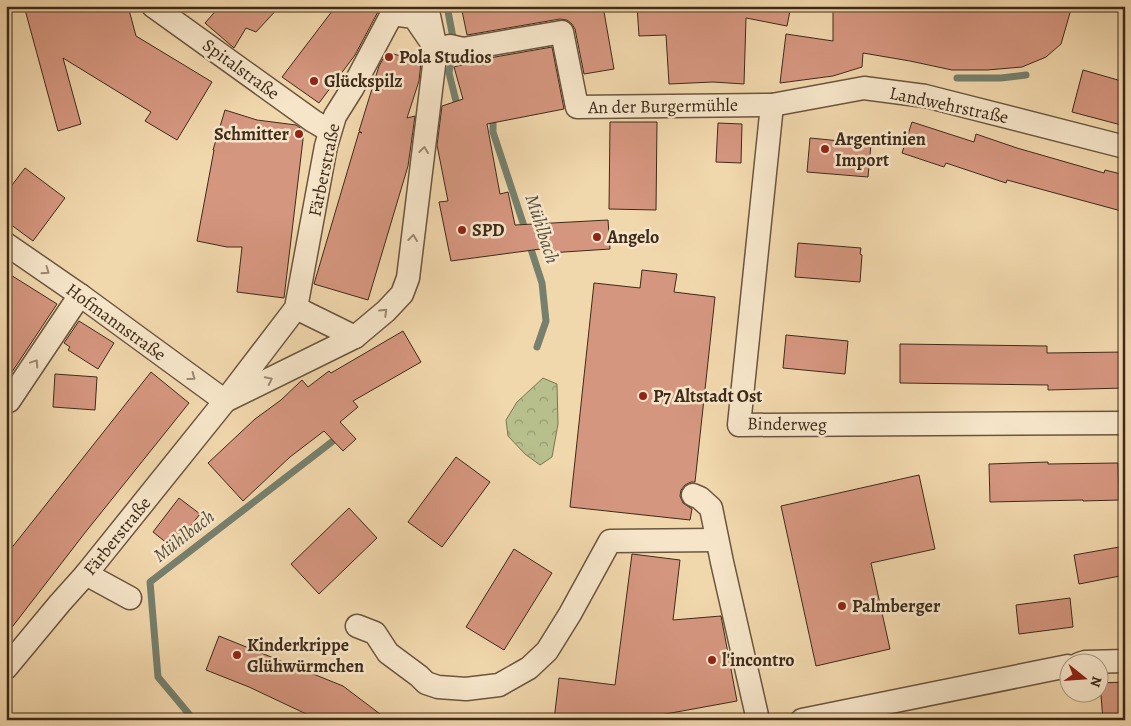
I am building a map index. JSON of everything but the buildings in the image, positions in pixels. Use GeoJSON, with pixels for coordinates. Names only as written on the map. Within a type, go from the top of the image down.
{"type":"FeatureCollection","features":[{"type":"Feature","properties":{"kind":"street","name":"Spitalstraße"},"geometry":{"type":"LineString","coordinates":[[153,6],[312,121],[330,130]]}},
{"type":"Feature","properties":{"kind":"street","name":"Färberstraße"},"geometry":{"type":"LineString","coordinates":[[225,401],[355,338],[402,294],[408,278],[450,48],[427,6]]}},
{"type":"Feature","properties":{"kind":"street","name":"Färberstraße"},"geometry":{"type":"LineString","coordinates":[[6,668],[86,574],[225,401],[296,308],[330,130],[335,116],[352,89],[394,10],[414,17],[450,48]]}},
{"type":"Feature","properties":{"kind":"street","name":"An der Burgermühle"},"geometry":{"type":"LineString","coordinates":[[450,48],[562,32],[577,107],[772,105]]}},
{"type":"Feature","properties":{"kind":"street","name":"Landwehrstraße"},"geometry":{"type":"LineString","coordinates":[[772,105],[864,88],[925,96],[1125,147]]}},
{"type":"Feature","properties":{"kind":"street","name":"Binderweg"},"geometry":{"type":"LineString","coordinates":[[772,105],[739,425],[1125,423]]}},
{"type":"Feature","properties":{"kind":"street","name":"Hofmannstraße"},"geometry":{"type":"LineString","coordinates":[[6,244],[80,295],[225,401]]}},
{"type":"Feature","properties":{"kind":"street"},"geometry":{"type":"LineString","coordinates":[[6,399],[9,401],[80,295]]}},
{"type":"Feature","properties":{"kind":"street"},"geometry":{"type":"LineString","coordinates":[[296,308],[355,338]]}},
{"type":"Feature","properties":{"kind":"street"},"geometry":{"type":"LineString","coordinates":[[693,495],[700,498],[711,508],[758,720]]}},
{"type":"Feature","properties":{"kind":"street"},"geometry":{"type":"LineString","coordinates":[[357,626],[376,633],[388,654],[426,683],[438,687],[466,689],[499,685],[529,668],[546,651],[570,614],[610,541],[717,540]]}},
{"type":"Feature","properties":{"kind":"street"},"geometry":{"type":"LineString","coordinates":[[86,574],[130,598]]}},
{"type":"Feature","properties":{"kind":"street"},"geometry":{"type":"LineString","coordinates":[[1108,661],[1125,661]]}},
{"type":"Feature","properties":{"kind":"street"},"geometry":{"type":"LineString","coordinates":[[802,720],[847,715],[1058,668]]}},
{"type":"Feature","properties":{"kind":"green space"},"geometry":{"type":"Polygon","coordinates":[[[543,378],[557,384],[558,424],[552,457],[540,465],[525,454],[508,436],[506,420],[517,402],[543,378]]]}},
{"type":"Feature","properties":{"kind":"waterway","name":"Mühlbach"},"geometry":{"type":"LineString","coordinates":[[447,6],[454,43],[449,73],[456,101]]}},
{"type":"Feature","properties":{"kind":"waterway"},"geometry":{"type":"LineString","coordinates":[[957,78],[1001,78],[1026,75]]}},
{"type":"Feature","properties":{"kind":"waterway","name":"Mühlbach"},"geometry":{"type":"LineString","coordinates":[[493,123],[493,132],[526,232]]}},
{"type":"Feature","properties":{"kind":"waterway","name":"Mühlbach"},"geometry":{"type":"LineString","coordinates":[[529,243],[542,283],[546,321],[537,347]]}},
{"type":"Feature","properties":{"kind":"waterway","name":"Mühlbach"},"geometry":{"type":"LineString","coordinates":[[194,720],[158,677],[150,582],[333,441]]}},
{"type":"Feature","properties":{"kind":"place","name":"Pola Studios"},"geometry":{"type":"Point","coordinates":[389,57]}},
{"type":"Feature","properties":{"kind":"place","name":"Glückspilz"},"geometry":{"type":"Point","coordinates":[314,81]}},
{"type":"Feature","properties":{"kind":"place","name":"Schmitter"},"geometry":{"type":"Point","coordinates":[299,134]}},
{"type":"Feature","properties":{"kind":"place","name":"Argentinien Import"},"geometry":{"type":"Point","coordinates":[825,149]}},
{"type":"Feature","properties":{"kind":"place","name":"SPD"},"geometry":{"type":"Point","coordinates":[462,230]}},
{"type":"Feature","properties":{"kind":"place","name":"Angelo"},"geometry":{"type":"Point","coordinates":[597,237]}},
{"type":"Feature","properties":{"kind":"place","name":"P7 Altstadt Ost"},"geometry":{"type":"Point","coordinates":[643,396]}},
{"type":"Feature","properties":{"kind":"place","name":"Palmberger"},"geometry":{"type":"Point","coordinates":[842,606]}},
{"type":"Feature","properties":{"kind":"place","name":"Kinderkrippe Glühwürmchen"},"geometry":{"type":"Point","coordinates":[237,655]}},
{"type":"Feature","properties":{"kind":"place","name":"l'incontro"},"geometry":{"type":"Point","coordinates":[712,660]}}]}
